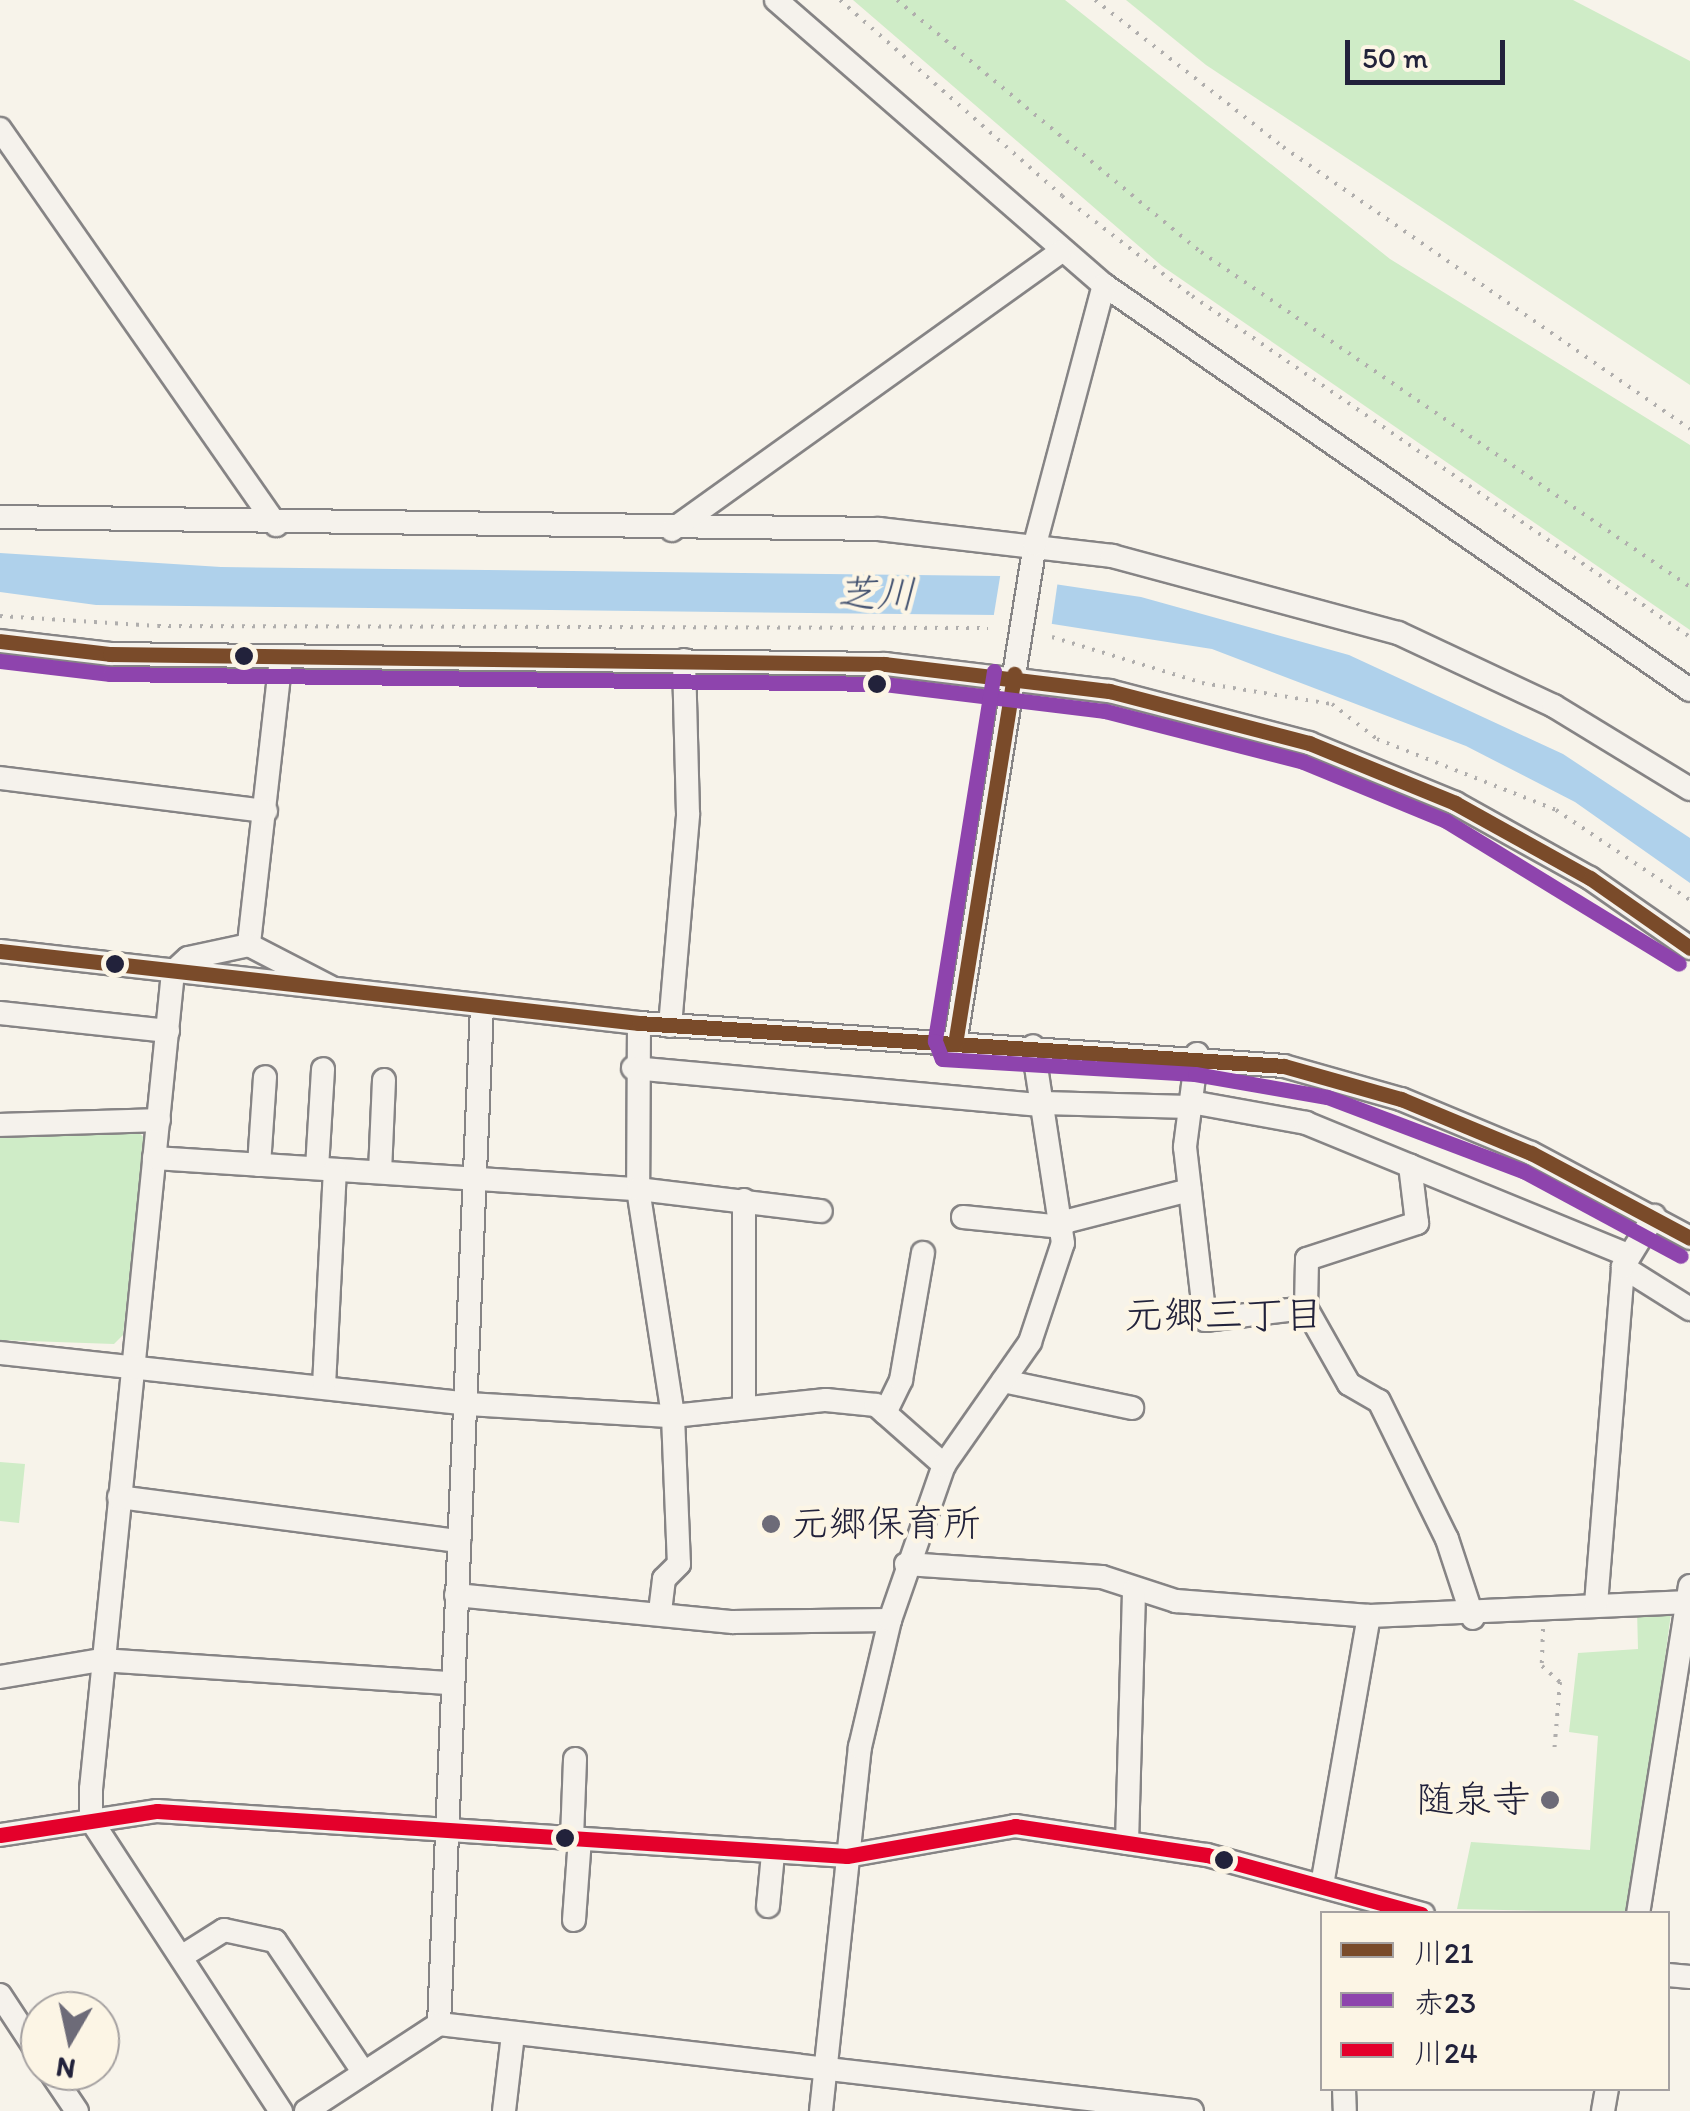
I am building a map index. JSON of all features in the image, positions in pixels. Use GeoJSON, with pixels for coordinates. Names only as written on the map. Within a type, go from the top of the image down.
{"type":"FeatureCollection","features":[{"type":"Feature","properties":{"kind":"street"},"geometry":{"type":"LineString","coordinates":[[776,0],[1060,252],[1690,690]]}},
{"type":"Feature","properties":{"kind":"street"},"geometry":{"type":"LineString","coordinates":[[0,129],[276,524]]}},
{"type":"Feature","properties":{"kind":"street"},"geometry":{"type":"LineString","coordinates":[[672,530],[1060,252]]}},
{"type":"Feature","properties":{"kind":"street"},"geometry":{"type":"LineString","coordinates":[[955,1044],[1034,551],[1104,285]]}},
{"type":"Feature","properties":{"kind":"street"},"geometry":{"type":"LineString","coordinates":[[0,516],[672,530],[878,529],[1215,578],[1398,634],[1554,706],[1690,789]]}},
{"type":"Feature","properties":{"kind":"street"},"geometry":{"type":"LineString","coordinates":[[0,641],[281,658],[1016,665],[1190,708],[1383,772],[1515,832],[1690,948]]}},
{"type":"Feature","properties":{"kind":"street"},"geometry":{"type":"LineString","coordinates":[[250,945],[281,658]]}},
{"type":"Feature","properties":{"kind":"street"},"geometry":{"type":"LineString","coordinates":[[670,1026],[688,814],[684,660]]}},
{"type":"Feature","properties":{"kind":"street"},"geometry":{"type":"LineString","coordinates":[[0,778],[266,811]]}},
{"type":"Feature","properties":{"kind":"street"},"geometry":{"type":"LineString","coordinates":[[282,2111],[92,1820],[101,1660],[173,972],[188,958],[250,945],[332,989]]}},
{"type":"Feature","properties":{"kind":"street"},"geometry":{"type":"LineString","coordinates":[[0,951],[670,1026],[1197,1054],[1284,1066],[1401,1099],[1654,1216],[1690,1238]]}},
{"type":"Feature","properties":{"kind":"street"},"geometry":{"type":"LineString","coordinates":[[439,2024],[449,1829],[451,1682],[479,1178],[482,1006]]}},
{"type":"Feature","properties":{"kind":"street"},"geometry":{"type":"LineString","coordinates":[[0,1013],[168,1031]]}},
{"type":"Feature","properties":{"kind":"street"},"geometry":{"type":"LineString","coordinates":[[640,1023],[632,1068],[638,1189],[673,1416],[679,1564],[664,1579],[660,1610]]}},
{"type":"Feature","properties":{"kind":"street"},"geometry":{"type":"LineString","coordinates":[[821,2111],[847,1856],[890,1620],[906,1564],[944,1466],[1003,1380],[1053,1289],[1063,1225],[1033,1046]]}},
{"type":"Feature","properties":{"kind":"street"},"geometry":{"type":"LineString","coordinates":[[1197,1054],[1190,1104],[1190,1190],[1205,1320],[1306,1308]]}},
{"type":"Feature","properties":{"kind":"street"},"geometry":{"type":"LineString","coordinates":[[632,1068],[1043,1104],[1190,1104],[1306,1123],[1624,1260],[1690,1310]]}},
{"type":"Feature","properties":{"kind":"street"},"geometry":{"type":"LineString","coordinates":[[323,1069],[324,1386]]}},
{"type":"Feature","properties":{"kind":"street"},"geometry":{"type":"LineString","coordinates":[[258,1165],[265,1076]]}},
{"type":"Feature","properties":{"kind":"street"},"geometry":{"type":"LineString","coordinates":[[380,1172],[384,1080]]}},
{"type":"Feature","properties":{"kind":"street"},"geometry":{"type":"LineString","coordinates":[[0,1125],[159,1120]]}},
{"type":"Feature","properties":{"kind":"street"},"geometry":{"type":"LineString","coordinates":[[154,1158],[638,1189],[821,1211]]}},
{"type":"Feature","properties":{"kind":"street"},"geometry":{"type":"LineString","coordinates":[[1410,1165],[1417,1223],[1308,1259],[1306,1308],[1349,1384],[1379,1401],[1447,1539],[1473,1618]]}},
{"type":"Feature","properties":{"kind":"street"},"geometry":{"type":"LineString","coordinates":[[963,1216],[1063,1225],[1190,1190]]}},
{"type":"Feature","properties":{"kind":"street"},"geometry":{"type":"LineString","coordinates":[[744,1200],[744,1408]]}},
{"type":"Feature","properties":{"kind":"street"},"geometry":{"type":"LineString","coordinates":[[1596,1604],[1624,1260],[1654,1216]]}},
{"type":"Feature","properties":{"kind":"street"},"geometry":{"type":"LineString","coordinates":[[885,1412],[901,1380],[923,1253]]}},
{"type":"Feature","properties":{"kind":"street"},"geometry":{"type":"LineString","coordinates":[[0,1353],[134,1363],[468,1404],[673,1416],[826,1400],[885,1412],[944,1466]]}},
{"type":"Feature","properties":{"kind":"street"},"geometry":{"type":"LineString","coordinates":[[1003,1380],[1132,1408]]}},
{"type":"Feature","properties":{"kind":"street"},"geometry":{"type":"LineString","coordinates":[[119,1496],[460,1541]]}},
{"type":"Feature","properties":{"kind":"street"},"geometry":{"type":"LineString","coordinates":[[906,1564],[1102,1578],[1134,1590],[1243,1609],[1369,1616],[1473,1618],[1689,1596],[1638,1911]]}},
{"type":"Feature","properties":{"kind":"street"},"geometry":{"type":"LineString","coordinates":[[1127,1843],[1134,1590]]}},
{"type":"Feature","properties":{"kind":"street"},"geometry":{"type":"LineString","coordinates":[[456,1594],[660,1610],[733,1622],[890,1620]]}},
{"type":"Feature","properties":{"kind":"street"},"geometry":{"type":"LineString","coordinates":[[1338,1911],[1330,1887],[1369,1616]]}},
{"type":"Feature","properties":{"kind":"street"},"geometry":{"type":"LineString","coordinates":[[0,1677],[101,1660],[451,1682]]}},
{"type":"Feature","properties":{"kind":"street"},"geometry":{"type":"LineString","coordinates":[[574,1920],[575,1759]]}},
{"type":"Feature","properties":{"kind":"street"},"geometry":{"type":"LineString","coordinates":[[0,1836],[157,1811],[847,1856],[1015,1826],[1127,1843],[1330,1887],[1413,1911]]}},
{"type":"Feature","properties":{"kind":"street"},"geometry":{"type":"LineString","coordinates":[[768,1906],[773,1854]]}},
{"type":"Feature","properties":{"kind":"street"},"geometry":{"type":"LineString","coordinates":[[181,1958],[224,1930],[275,1942],[364,2073]]}},
{"type":"Feature","properties":{"kind":"street"},"geometry":{"type":"LineString","coordinates":[[0,1995],[20,2026]]}},
{"type":"Feature","properties":{"kind":"street"},"geometry":{"type":"LineString","coordinates":[[306,2111],[439,2024],[1114,2108],[1192,2111]]}},
{"type":"Feature","properties":{"kind":"street"},"geometry":{"type":"LineString","coordinates":[[504,2111],[513,2034]]}},
{"type":"Feature","properties":{"kind":"path"},"geometry":{"type":"LineString","coordinates":[[840,0],[1062,196],[1192,296],[1690,637]]}},
{"type":"Feature","properties":{"kind":"path"},"geometry":{"type":"LineString","coordinates":[[896,0],[1201,252],[1690,586]]}},
{"type":"Feature","properties":{"kind":"path"},"geometry":{"type":"LineString","coordinates":[[1096,0],[1283,146],[1690,429]]}},
{"type":"Feature","properties":{"kind":"path"},"geometry":{"type":"LineString","coordinates":[[0,616],[172,626],[988,628]]}},
{"type":"Feature","properties":{"kind":"path"},"geometry":{"type":"LineString","coordinates":[[1544,1620],[1542,1666],[1560,1682],[1554,1752]]}},
{"type":"Feature","properties":{"kind":"green space"},"geometry":{"type":"Polygon","coordinates":[[[853,0],[1065,0],[1390,259],[1690,445],[1690,630],[1162,266],[853,0]]]}},
{"type":"Feature","properties":{"kind":"green space"},"geometry":{"type":"Polygon","coordinates":[[[1126,0],[1573,0],[1690,61],[1690,385],[1206,65],[1126,0]]]}},
{"type":"Feature","properties":{"kind":"green space"},"geometry":{"type":"Polygon","coordinates":[[[135,1128],[145,1139],[123,1335],[114,1344],[0,1340],[0,1133],[135,1128]]]}},
{"type":"Feature","properties":{"kind":"green space"},"geometry":{"type":"Polygon","coordinates":[[[0,1462],[25,1464],[19,1523],[0,1521],[0,1462]]]}},
{"type":"Feature","properties":{"kind":"green space"},"geometry":{"type":"Polygon","coordinates":[[[1637,1610],[1671,1613],[1631,1911],[1457,1909],[1471,1842],[1590,1850],[1598,1736],[1569,1732],[1578,1653],[1638,1649],[1637,1610]]]}},
{"type":"Feature","properties":{"kind":"water","name":"芝川"},"geometry":{"type":"Polygon","coordinates":[[[0,553],[221,567],[1001,576],[1141,597],[1349,655],[1563,754],[1690,838],[1690,883],[1575,802],[1466,746],[1212,649],[996,615],[96,605],[0,592],[0,553]]]}},
{"type":"Feature","properties":{"kind":"pier"},"geometry":{"type":"Polygon","coordinates":[[[1001,571],[1058,580],[1051,629],[993,620],[1001,571]]]}},
{"type":"Feature","properties":{"kind":"transit line","name":"川21"},"geometry":{"type":"LineString","coordinates":[[0,641],[110,654],[885,664],[1109,691],[1309,743],[1455,803],[1590,878],[1690,948]]}},
{"type":"Feature","properties":{"kind":"transit line","name":"赤23"},"geometry":{"type":"LineString","coordinates":[[0,661],[110,674],[884,684],[1105,711],[1303,762],[1446,821],[1679,964]]}},
{"type":"Feature","properties":{"kind":"transit line","name":"赤23"},"geometry":{"type":"LineString","coordinates":[[994,671],[935,1041],[942,1059],[1195,1074],[1327,1097],[1523,1171],[1681,1256]]}},
{"type":"Feature","properties":{"kind":"transit line","name":"川21"},"geometry":{"type":"LineString","coordinates":[[955,1044],[1014,674]]}},
{"type":"Feature","properties":{"kind":"transit line","name":"川21"},"geometry":{"type":"LineString","coordinates":[[0,951],[639,1023],[1284,1066],[1401,1099],[1531,1153],[1690,1238]]}},
{"type":"Feature","properties":{"kind":"transit line","name":"川24"},"geometry":{"type":"LineString","coordinates":[[0,1835],[157,1811],[847,1856],[1015,1826],[1207,1855],[1410,1911]]}},
{"type":"Feature","properties":{"kind":"place","name":"元郷保育所"},"geometry":{"type":"Point","coordinates":[771,1524]}},
{"type":"Feature","properties":{"kind":"place","name":"随泉寺"},"geometry":{"type":"Point","coordinates":[1550,1800]}},
{"type":"Feature","properties":{"kind":"district","name":"元郷三丁目"},"geometry":{"type":"Point","coordinates":[1224,1314]}}]}
